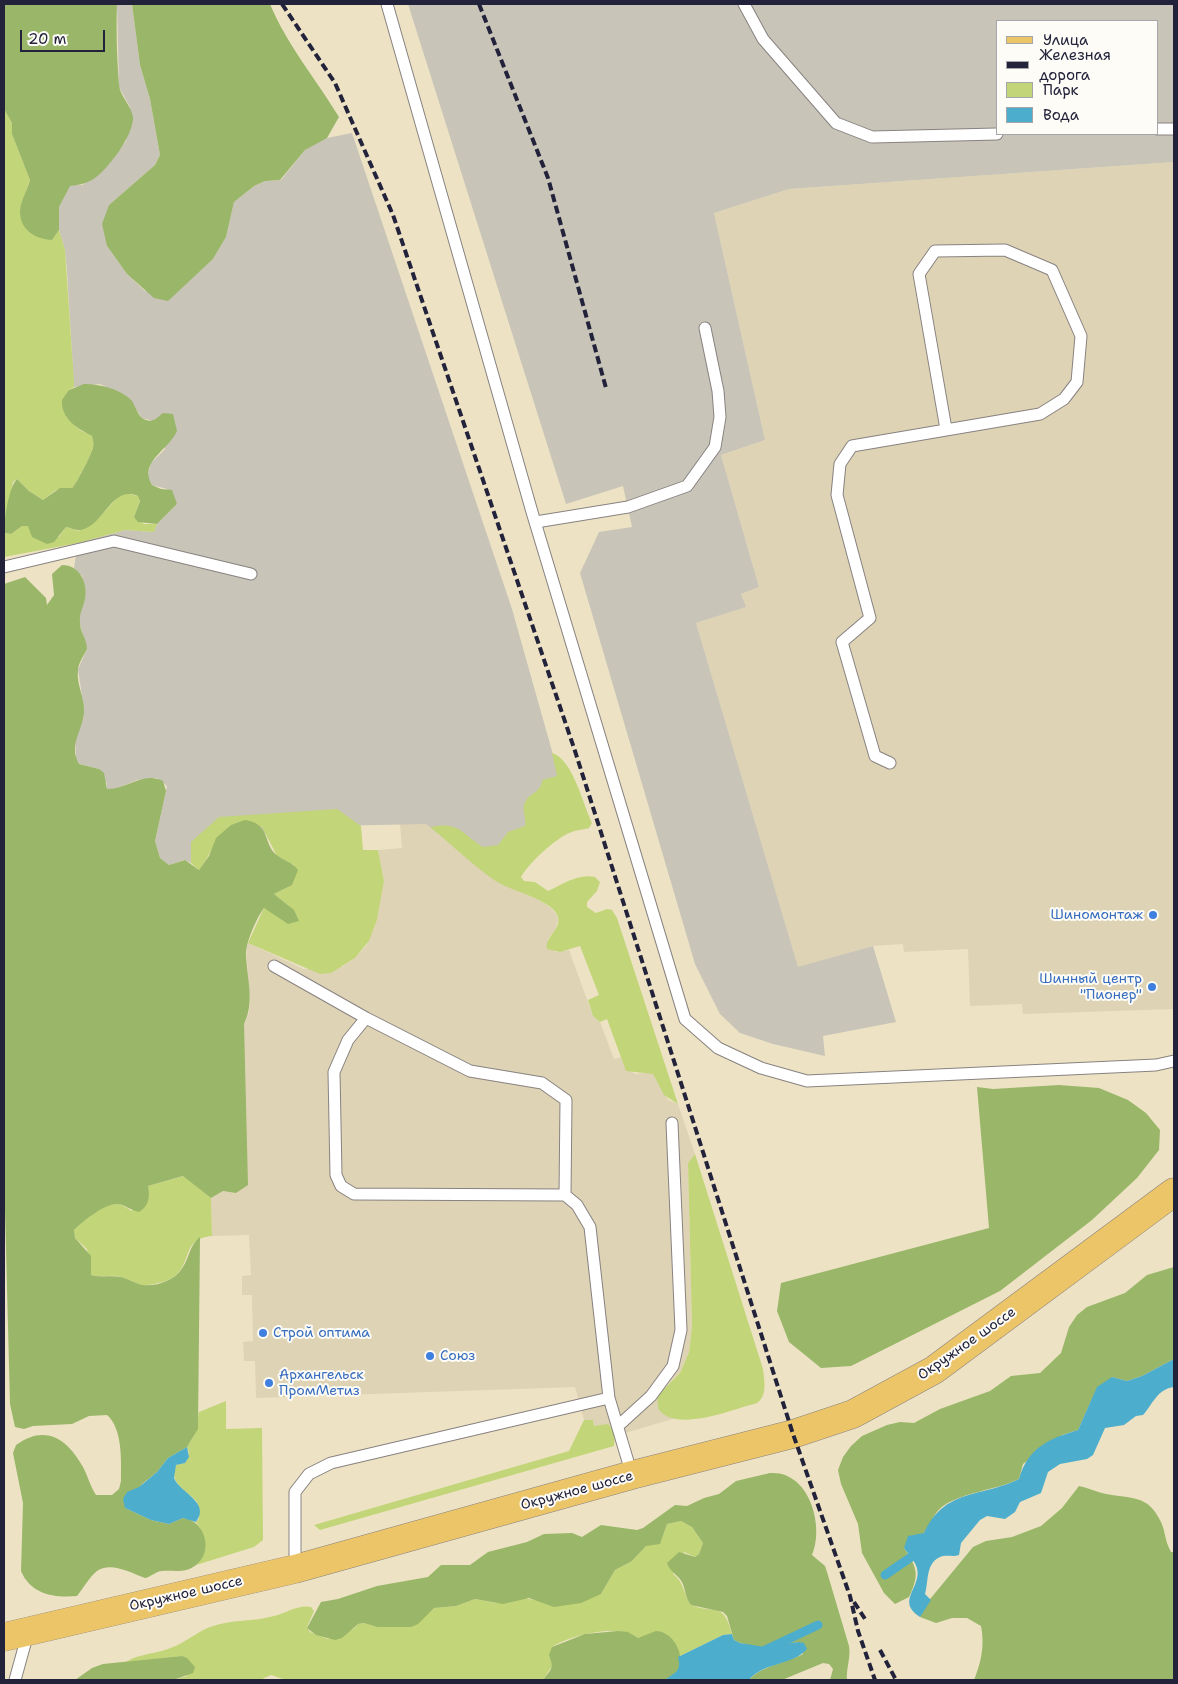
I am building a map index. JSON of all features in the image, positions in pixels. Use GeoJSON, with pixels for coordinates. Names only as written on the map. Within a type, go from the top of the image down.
{"type":"FeatureCollection","features":[{"type":"Feature","properties":{"kind":"main road"},"geometry":{"type":"LineString","coordinates":[[1106,1244],[1174,1192]]}},
{"type":"Feature","properties":{"kind":"main road"},"geometry":{"type":"LineString","coordinates":[[1106,1244],[1174,1218]]}},
{"type":"Feature","properties":{"kind":"main road","name":"Окружное шоссе"},"geometry":{"type":"LineString","coordinates":[[16,1634],[295,1569],[632,1475],[793,1434],[853,1414],[934,1370],[1106,1244]]}},
{"type":"Feature","properties":{"kind":"lane"},"geometry":{"type":"LineString","coordinates":[[388,4],[536,522],[685,1019],[718,1048],[761,1068],[807,1081],[1156,1065],[1174,1061]]}},
{"type":"Feature","properties":{"kind":"lane"},"geometry":{"type":"LineString","coordinates":[[744,4],[763,39],[836,123],[872,137],[996,134]]}},
{"type":"Feature","properties":{"kind":"lane"},"geometry":{"type":"LineString","coordinates":[[1158,129],[1174,129]]}},
{"type":"Feature","properties":{"kind":"lane"},"geometry":{"type":"LineString","coordinates":[[890,763],[875,756],[842,642],[870,618],[837,495],[840,464],[852,446],[1040,414],[1064,399],[1077,382],[1081,336],[1052,270],[1005,250],[935,251],[926,261],[919,274],[946,429]]}},
{"type":"Feature","properties":{"kind":"lane"},"geometry":{"type":"LineString","coordinates":[[536,522],[628,507],[687,486],[715,448],[720,417],[718,391],[705,328]]}},
{"type":"Feature","properties":{"kind":"lane"},"geometry":{"type":"LineString","coordinates":[[4,567],[114,541],[251,574]]}},
{"type":"Feature","properties":{"kind":"lane"},"geometry":{"type":"LineString","coordinates":[[274,966],[366,1018],[470,1071],[542,1083],[566,1100],[565,1195]]}},
{"type":"Feature","properties":{"kind":"lane"},"geometry":{"type":"LineString","coordinates":[[366,1018],[348,1040],[334,1072],[336,1175],[341,1186],[354,1194],[565,1195],[577,1205],[590,1227],[609,1398],[632,1475]]}},
{"type":"Feature","properties":{"kind":"lane"},"geometry":{"type":"LineString","coordinates":[[618,1426],[652,1396],[673,1366],[681,1330],[672,1123]]}},
{"type":"Feature","properties":{"kind":"lane"},"geometry":{"type":"LineString","coordinates":[[295,1569],[296,1492],[309,1474],[331,1463],[609,1398]]}},
{"type":"Feature","properties":{"kind":"lane"},"geometry":{"type":"LineString","coordinates":[[15,1680],[16,1634]]}},
{"type":"Feature","properties":{"kind":"shaded area"},"geometry":{"type":"Polygon","coordinates":[[[117,4],[132,4],[140,65],[150,99],[160,155],[155,165],[109,205],[107,246],[127,274],[145,291],[177,292],[213,259],[226,237],[234,202],[254,186],[265,181],[281,180],[305,150],[315,143],[327,138],[352,133],[512,609],[572,822],[498,882],[426,824],[331,826],[191,842],[191,863],[184,860],[169,865],[160,858],[155,841],[167,786],[157,778],[137,780],[113,790],[107,789],[107,784],[99,769],[79,764],[76,759],[75,736],[83,720],[84,710],[78,669],[87,649],[79,621],[80,609],[85,599],[85,587],[82,576],[74,568],[78,543],[125,530],[154,532],[157,524],[177,504],[167,489],[152,485],[149,480],[148,475],[151,463],[165,449],[157,418],[153,421],[142,418],[129,399],[100,384],[74,387],[67,271],[65,250],[59,230],[59,207],[70,185],[82,185],[103,170],[126,141],[130,107],[119,87],[117,4]]]}},
{"type":"Feature","properties":{"kind":"shaded area"},"geometry":{"type":"Polygon","coordinates":[[[408,4],[1174,4],[1174,162],[789,189],[714,213],[765,440],[721,455],[759,587],[741,594],[746,607],[696,623],[798,967],[873,946],[896,1022],[823,1036],[825,1056],[773,1044],[740,1033],[720,1014],[695,964],[580,573],[599,532],[632,527],[623,486],[566,504],[408,4]]]}},
{"type":"Feature","properties":{"kind":"shaded area"},"geometry":{"type":"Polygon","coordinates":[[[1174,162],[1174,1009],[1023,1014],[1022,1004],[970,1006],[968,949],[904,952],[903,944],[873,946],[798,968],[696,623],[745,607],[741,594],[759,587],[721,455],[765,440],[714,213],[789,189],[1174,162]]]}},
{"type":"Feature","properties":{"kind":"shaded area"},"geometry":{"type":"Polygon","coordinates":[[[400,824],[426,824],[498,882],[539,900],[551,908],[557,915],[558,920],[555,930],[548,939],[556,952],[569,950],[593,1016],[600,1022],[614,1059],[621,1057],[625,1067],[635,1074],[649,1072],[653,1074],[668,1100],[678,1104],[695,1154],[688,1163],[692,1327],[689,1352],[680,1373],[660,1391],[662,1412],[676,1418],[615,1436],[594,1426],[593,1420],[584,1420],[575,1387],[256,1398],[255,1361],[244,1361],[243,1342],[253,1341],[252,1295],[242,1295],[242,1276],[251,1275],[249,1235],[212,1236],[211,1198],[223,1191],[236,1193],[244,1024],[249,1013],[250,1002],[246,948],[248,943],[304,969],[342,967],[355,958],[367,945],[377,920],[384,881],[378,850],[402,848],[400,824]]]}},
{"type":"Feature","properties":{"kind":"green space"},"geometry":{"type":"Polygon","coordinates":[[[4,4],[117,4],[119,85],[121,93],[132,113],[132,125],[118,152],[105,169],[92,180],[70,186],[59,207],[59,230],[52,240],[34,235],[26,228],[21,218],[21,204],[30,180],[12,134],[12,123],[4,109],[4,4]]]}},
{"type":"Feature","properties":{"kind":"green space"},"geometry":{"type":"Polygon","coordinates":[[[132,4],[270,4],[293,48],[339,117],[327,138],[305,150],[280,180],[265,181],[254,186],[234,202],[226,237],[213,259],[168,301],[154,298],[127,274],[107,246],[102,224],[109,205],[155,165],[160,155],[150,99],[140,65],[132,4]]]}},
{"type":"Feature","properties":{"kind":"green space"},"geometry":{"type":"Polygon","coordinates":[[[4,109],[12,123],[12,134],[30,180],[20,209],[52,240],[59,230],[65,250],[74,382],[74,387],[69,390],[66,417],[80,430],[92,436],[93,445],[87,463],[72,488],[56,490],[43,500],[29,491],[17,479],[13,482],[4,527],[4,109]]]}},
{"type":"Feature","properties":{"kind":"green space"},"geometry":{"type":"Polygon","coordinates":[[[84,384],[103,386],[122,393],[132,401],[143,419],[149,421],[163,413],[173,414],[177,431],[152,463],[149,477],[152,485],[161,489],[172,490],[177,504],[157,524],[138,522],[134,517],[140,501],[138,496],[129,494],[121,496],[114,501],[89,527],[76,530],[66,527],[54,542],[47,544],[32,537],[28,526],[22,526],[11,534],[5,533],[7,505],[11,489],[17,479],[29,491],[43,500],[60,488],[72,488],[80,476],[93,448],[92,436],[67,418],[62,407],[62,400],[69,390],[84,384]]]}},
{"type":"Feature","properties":{"kind":"green space"},"geometry":{"type":"Polygon","coordinates":[[[125,493],[138,496],[140,500],[134,517],[144,524],[157,524],[154,532],[125,530],[78,543],[4,557],[4,527],[5,533],[11,534],[22,526],[29,526],[32,537],[59,537],[66,527],[79,531],[96,521],[119,496],[125,493]]]}},
{"type":"Feature","properties":{"kind":"green space"},"geometry":{"type":"Polygon","coordinates":[[[62,565],[74,568],[78,572],[84,581],[86,593],[80,619],[80,626],[87,649],[78,668],[84,712],[75,744],[76,757],[79,764],[99,769],[104,773],[107,789],[114,789],[148,778],[163,781],[166,791],[155,841],[160,858],[169,865],[185,860],[199,870],[209,856],[216,838],[231,825],[245,820],[254,822],[263,830],[273,851],[298,870],[292,885],[274,894],[294,910],[299,921],[288,924],[264,908],[247,944],[246,955],[250,999],[244,1024],[248,1185],[236,1193],[223,1191],[211,1198],[183,1176],[148,1186],[148,1201],[139,1212],[120,1204],[112,1205],[94,1214],[74,1230],[75,1238],[91,1256],[91,1275],[121,1277],[148,1285],[164,1282],[178,1274],[184,1266],[193,1245],[200,1237],[198,1429],[187,1447],[168,1458],[157,1472],[142,1484],[125,1508],[151,1520],[169,1524],[183,1518],[191,1520],[202,1530],[206,1545],[202,1559],[187,1570],[160,1571],[145,1578],[121,1569],[102,1568],[92,1576],[77,1596],[52,1595],[37,1590],[25,1579],[21,1571],[23,1503],[13,1453],[16,1445],[27,1439],[46,1435],[54,1437],[70,1448],[77,1457],[96,1495],[112,1495],[119,1489],[121,1481],[120,1446],[116,1428],[107,1415],[89,1416],[72,1424],[33,1426],[24,1429],[15,1427],[10,1404],[4,1171],[4,584],[25,577],[46,598],[47,605],[54,595],[52,574],[62,565]]]}},
{"type":"Feature","properties":{"kind":"green space"},"geometry":{"type":"Polygon","coordinates":[[[552,753],[566,764],[572,773],[592,823],[589,828],[561,837],[535,860],[521,877],[524,881],[535,882],[548,891],[571,880],[583,877],[595,877],[600,882],[597,891],[587,902],[587,907],[596,913],[607,909],[612,910],[617,918],[678,1104],[664,1095],[653,1074],[626,1071],[607,1019],[600,1022],[593,1016],[588,1000],[599,995],[580,946],[560,952],[547,949],[548,940],[558,922],[555,911],[541,901],[491,878],[430,827],[454,827],[483,847],[498,845],[508,832],[525,826],[524,805],[527,799],[538,790],[542,780],[557,776],[552,753]]]}},
{"type":"Feature","properties":{"kind":"green space"},"geometry":{"type":"Polygon","coordinates":[[[337,809],[361,826],[363,850],[378,850],[384,881],[377,920],[369,941],[355,958],[331,973],[320,974],[248,943],[264,908],[274,913],[283,921],[289,906],[274,894],[288,887],[294,865],[277,856],[262,827],[238,822],[230,827],[218,838],[199,870],[191,863],[191,842],[219,817],[337,809]]]}},
{"type":"Feature","properties":{"kind":"green space"},"geometry":{"type":"Polygon","coordinates":[[[1059,1085],[1099,1088],[1128,1100],[1146,1113],[1160,1130],[1159,1150],[1137,1178],[1092,1220],[1000,1291],[851,1366],[821,1368],[789,1342],[777,1311],[781,1283],[989,1228],[977,1087],[993,1089],[1059,1085]]]}},
{"type":"Feature","properties":{"kind":"green space"},"geometry":{"type":"Polygon","coordinates":[[[695,1154],[763,1369],[764,1392],[757,1403],[707,1417],[680,1419],[669,1417],[660,1411],[657,1396],[680,1373],[689,1352],[692,1327],[688,1163],[695,1154]]]}},
{"type":"Feature","properties":{"kind":"green space"},"geometry":{"type":"Polygon","coordinates":[[[184,1176],[211,1198],[212,1236],[201,1238],[194,1243],[180,1271],[163,1282],[148,1285],[117,1276],[91,1275],[87,1249],[75,1238],[74,1230],[100,1209],[112,1204],[120,1204],[132,1211],[148,1186],[184,1176]]]}},
{"type":"Feature","properties":{"kind":"green space"},"geometry":{"type":"Polygon","coordinates":[[[1174,1267],[1174,1359],[1142,1376],[1127,1381],[1112,1377],[1091,1401],[1078,1430],[1062,1435],[1023,1464],[1019,1479],[961,1497],[939,1509],[923,1534],[904,1548],[912,1561],[916,1577],[909,1597],[895,1604],[884,1593],[862,1553],[858,1524],[841,1484],[838,1470],[843,1457],[851,1446],[862,1436],[887,1425],[900,1422],[914,1423],[940,1409],[990,1391],[1011,1376],[1040,1373],[1061,1353],[1069,1327],[1077,1315],[1087,1307],[1125,1293],[1147,1275],[1174,1267]]]}},
{"type":"Feature","properties":{"kind":"green space"},"geometry":{"type":"Polygon","coordinates":[[[226,1401],[226,1429],[262,1428],[263,1540],[254,1547],[196,1565],[203,1555],[205,1544],[196,1522],[199,1519],[197,1502],[176,1482],[174,1472],[176,1465],[185,1463],[189,1453],[187,1447],[194,1436],[199,1412],[226,1401]]]}},
{"type":"Feature","properties":{"kind":"green space"},"geometry":{"type":"Polygon","coordinates":[[[584,1420],[593,1420],[594,1426],[608,1424],[614,1434],[614,1446],[320,1530],[314,1525],[569,1451],[584,1420]]]}},
{"type":"Feature","properties":{"kind":"green space"},"geometry":{"type":"Polygon","coordinates":[[[770,1473],[784,1474],[795,1480],[811,1502],[816,1530],[816,1543],[812,1555],[825,1566],[849,1646],[847,1680],[830,1680],[833,1669],[829,1664],[823,1663],[782,1680],[749,1680],[767,1668],[803,1654],[798,1642],[765,1648],[740,1643],[734,1640],[727,1616],[723,1612],[691,1605],[682,1582],[667,1563],[679,1552],[695,1557],[699,1554],[703,1543],[692,1527],[681,1521],[667,1524],[660,1544],[646,1546],[632,1561],[615,1570],[601,1594],[581,1603],[554,1607],[529,1598],[503,1604],[475,1599],[456,1606],[434,1608],[418,1624],[411,1627],[377,1627],[364,1623],[358,1624],[342,1638],[335,1640],[316,1635],[307,1628],[321,1602],[338,1599],[377,1586],[428,1577],[441,1565],[470,1565],[488,1552],[527,1542],[544,1534],[572,1533],[582,1537],[601,1525],[637,1530],[643,1528],[675,1505],[687,1506],[704,1498],[719,1494],[736,1481],[770,1473]]]}},
{"type":"Feature","properties":{"kind":"green space"},"geometry":{"type":"Polygon","coordinates":[[[1079,1486],[1106,1494],[1138,1499],[1156,1513],[1161,1522],[1171,1552],[1174,1552],[1174,1680],[974,1680],[982,1654],[981,1626],[967,1618],[952,1618],[936,1623],[920,1617],[926,1604],[973,1547],[986,1541],[1012,1537],[1041,1526],[1062,1508],[1079,1486]]]}},
{"type":"Feature","properties":{"kind":"green space"},"geometry":{"type":"Polygon","coordinates":[[[681,1521],[692,1527],[703,1543],[699,1554],[695,1557],[684,1552],[673,1574],[680,1581],[691,1605],[722,1613],[729,1624],[732,1634],[723,1635],[678,1657],[678,1648],[645,1637],[637,1638],[619,1631],[607,1631],[570,1638],[552,1647],[552,1666],[543,1680],[286,1680],[271,1675],[260,1680],[173,1680],[187,1676],[182,1656],[126,1662],[173,1647],[218,1624],[266,1618],[306,1606],[311,1607],[314,1611],[307,1627],[310,1632],[328,1639],[353,1629],[358,1624],[364,1623],[377,1627],[411,1627],[434,1608],[456,1606],[475,1599],[496,1603],[523,1598],[535,1600],[601,1594],[615,1570],[632,1561],[646,1546],[662,1538],[667,1524],[681,1521]]]}},
{"type":"Feature","properties":{"kind":"green space"},"geometry":{"type":"Polygon","coordinates":[[[656,1631],[669,1636],[678,1648],[680,1655],[679,1669],[675,1675],[665,1680],[543,1680],[551,1668],[549,1655],[552,1647],[585,1634],[628,1632],[638,1638],[656,1631]]]}},
{"type":"Feature","properties":{"kind":"green space"},"geometry":{"type":"Polygon","coordinates":[[[182,1656],[187,1658],[195,1667],[193,1673],[173,1680],[75,1680],[92,1668],[103,1664],[182,1656]]]}},
{"type":"Feature","properties":{"kind":"water"},"geometry":{"type":"Polygon","coordinates":[[[1174,1359],[1174,1387],[1168,1388],[1159,1394],[1143,1415],[1136,1416],[1124,1425],[1105,1428],[1093,1455],[1087,1459],[1060,1464],[1048,1472],[1041,1493],[1020,1502],[1015,1512],[1005,1519],[987,1516],[980,1520],[961,1543],[959,1555],[943,1556],[933,1562],[930,1567],[925,1594],[931,1600],[920,1617],[913,1611],[909,1600],[918,1575],[916,1565],[904,1548],[908,1536],[924,1533],[942,1508],[953,1501],[1019,1479],[1028,1460],[1041,1446],[1057,1437],[1078,1430],[1097,1387],[1112,1377],[1127,1381],[1142,1376],[1174,1359]]]}},
{"type":"Feature","properties":{"kind":"water"},"geometry":{"type":"Polygon","coordinates":[[[187,1447],[189,1457],[185,1463],[176,1465],[174,1478],[193,1498],[200,1509],[200,1515],[196,1522],[183,1518],[169,1524],[151,1520],[125,1508],[123,1499],[127,1492],[139,1487],[157,1472],[168,1458],[187,1447]]]}},
{"type":"Feature","properties":{"kind":"water"},"geometry":{"type":"Polygon","coordinates":[[[732,1634],[734,1640],[740,1643],[765,1647],[798,1642],[804,1643],[807,1649],[794,1658],[762,1670],[749,1680],[665,1680],[678,1669],[678,1657],[723,1635],[732,1634]]]}},
{"type":"Feature","properties":{"kind":"waterway"},"geometry":{"type":"LineString","coordinates":[[885,1575],[920,1551]]}},
{"type":"Feature","properties":{"kind":"waterway"},"geometry":{"type":"LineString","coordinates":[[761,1652],[818,1625]]}},
{"type":"Feature","properties":{"kind":"railway"},"geometry":{"type":"LineString","coordinates":[[282,4],[335,83],[393,215],[575,751],[793,1434],[850,1596],[858,1631],[875,1680]]}},
{"type":"Feature","properties":{"kind":"railway"},"geometry":{"type":"LineString","coordinates":[[479,4],[548,178],[606,388]]}},
{"type":"Feature","properties":{"kind":"railway"},"geometry":{"type":"LineString","coordinates":[[854,1602],[867,1622]]}},
{"type":"Feature","properties":{"kind":"railway"},"geometry":{"type":"LineString","coordinates":[[880,1650],[896,1680]]}},
{"type":"Feature","properties":{"kind":"place","name":"Шиномонтаж"},"geometry":{"type":"Point","coordinates":[1153,915]}},
{"type":"Feature","properties":{"kind":"place","name":"Шинный центр \"Пионер\""},"geometry":{"type":"Point","coordinates":[1152,987]}},
{"type":"Feature","properties":{"kind":"place","name":"Строй оптима"},"geometry":{"type":"Point","coordinates":[263,1333]}},
{"type":"Feature","properties":{"kind":"place","name":"Союз"},"geometry":{"type":"Point","coordinates":[430,1356]}},
{"type":"Feature","properties":{"kind":"place","name":"Архангельск ПромМетиз"},"geometry":{"type":"Point","coordinates":[269,1383]}}]}
